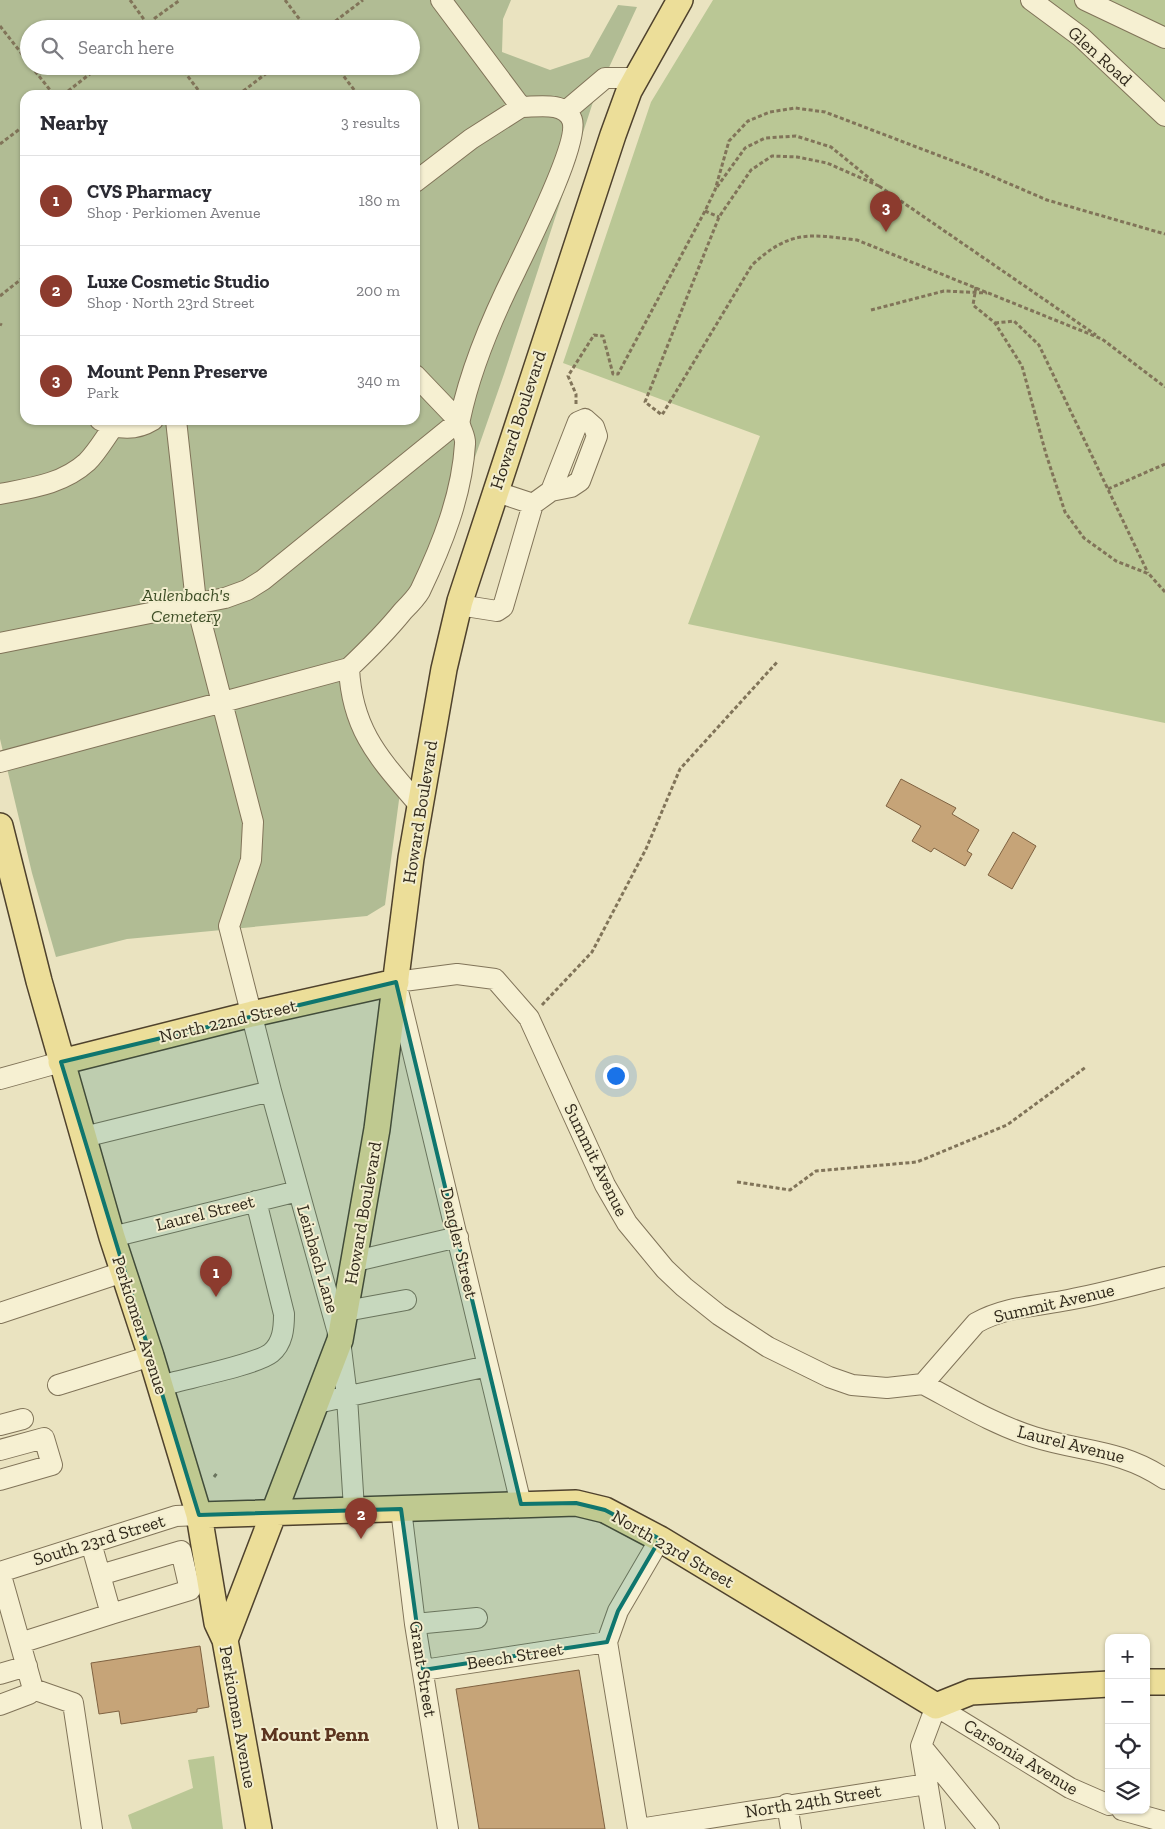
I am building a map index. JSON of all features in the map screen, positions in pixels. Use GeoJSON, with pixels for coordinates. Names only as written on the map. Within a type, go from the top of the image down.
{"type":"FeatureCollection","features":[{"type":"Feature","properties":{"kind":"main road","name":"Howard Boulevard"},"geometry":{"type":"LineString","coordinates":[[225,1640],[340,1340],[356,1261],[378,1129],[420,806],[444,670],[459,605],[494,491],[613,135],[636,78],[680,0]]}},
{"type":"Feature","properties":{"kind":"main road","name":"Perkiomen Avenue"},"geometry":{"type":"LineString","coordinates":[[0,826],[61,1062],[112,1236],[151,1356],[198,1515],[217,1623],[225,1640],[259,1829]]}},
{"type":"Feature","properties":{"kind":"main road","name":"North 22nd Street"},"geometry":{"type":"LineString","coordinates":[[61,1062],[252,1014],[396,982]]}},
{"type":"Feature","properties":{"kind":"main road","name":"North 23rd Street"},"geometry":{"type":"LineString","coordinates":[[198,1515],[576,1503],[605,1510],[660,1538],[936,1706]]}},
{"type":"Feature","properties":{"kind":"main road"},"geometry":{"type":"LineString","coordinates":[[1150,1682],[1165,1682]]}},
{"type":"Feature","properties":{"kind":"main road"},"geometry":{"type":"LineString","coordinates":[[936,1706],[970,1692],[1105,1684]]}},
{"type":"Feature","properties":{"kind":"street"},"geometry":{"type":"LineString","coordinates":[[441,0],[521,107]]}},
{"type":"Feature","properties":{"kind":"street","name":"Glen Road"},"geometry":{"type":"LineString","coordinates":[[1031,0],[1081,37],[1165,116]]}},
{"type":"Feature","properties":{"kind":"street"},"geometry":{"type":"LineString","coordinates":[[1086,0],[1165,38]]}},
{"type":"Feature","properties":{"kind":"street"},"geometry":{"type":"LineString","coordinates":[[566,110],[605,78],[636,78]]}},
{"type":"Feature","properties":{"kind":"street"},"geometry":{"type":"LineString","coordinates":[[0,643],[196,602],[225,598],[247,590],[263,580],[459,421],[472,374],[516,270],[527,251],[567,150],[573,130],[572,120],[566,110],[558,107],[521,107],[471,139],[420,178]]}},
{"type":"Feature","properties":{"kind":"street"},"geometry":{"type":"LineString","coordinates":[[0,762],[222,704],[349,668],[379,640],[418,594],[440,547],[457,496],[466,441],[459,421],[420,380]]}},
{"type":"Feature","properties":{"kind":"street"},"geometry":{"type":"LineString","coordinates":[[459,605],[497,611],[503,607],[533,504],[551,492],[578,422]]}},
{"type":"Feature","properties":{"kind":"street"},"geometry":{"type":"LineString","coordinates":[[0,494],[43,486],[68,475],[88,461],[105,425]]}},
{"type":"Feature","properties":{"kind":"street"},"geometry":{"type":"LineString","coordinates":[[114,425],[129,429],[146,425]]}},
{"type":"Feature","properties":{"kind":"street","name":"Leinbach Lane"},"geometry":{"type":"LineString","coordinates":[[177,425],[196,602],[253,822],[251,860],[229,926],[271,1091],[340,1340],[347,1397],[354,1509]]}},
{"type":"Feature","properties":{"kind":"street"},"geometry":{"type":"LineString","coordinates":[[494,491],[533,504]]}},
{"type":"Feature","properties":{"kind":"street"},"geometry":{"type":"LineString","coordinates":[[349,668],[353,702],[362,731],[378,757],[420,806]]}},
{"type":"Feature","properties":{"kind":"street","name":"Summit Avenue"},"geometry":{"type":"LineString","coordinates":[[396,982],[456,974],[495,979],[521,1006],[529,1018],[609,1193],[640,1240],[684,1287],[719,1315],[768,1347],[829,1377],[852,1385],[887,1388],[923,1384],[976,1323],[987,1316],[1013,1308],[1069,1300],[1165,1278]]}},
{"type":"Feature","properties":{"kind":"street","name":"Dengler Street"},"geometry":{"type":"LineString","coordinates":[[396,982],[520,1504]]}},
{"type":"Feature","properties":{"kind":"street"},"geometry":{"type":"LineString","coordinates":[[0,1079],[61,1062]]}},
{"type":"Feature","properties":{"kind":"street"},"geometry":{"type":"LineString","coordinates":[[84,1137],[271,1091]]}},
{"type":"Feature","properties":{"kind":"street","name":"Laurel Street"},"geometry":{"type":"LineString","coordinates":[[112,1236],[298,1190]]}},
{"type":"Feature","properties":{"kind":"street"},"geometry":{"type":"LineString","coordinates":[[160,1386],[250,1362],[271,1353],[279,1343],[284,1331],[284,1314],[256,1201]]}},
{"type":"Feature","properties":{"kind":"street"},"geometry":{"type":"LineString","coordinates":[[356,1261],[458,1237]]}},
{"type":"Feature","properties":{"kind":"street"},"geometry":{"type":"LineString","coordinates":[[0,1313],[123,1272]]}},
{"type":"Feature","properties":{"kind":"street"},"geometry":{"type":"LineString","coordinates":[[346,1311],[406,1300]]}},
{"type":"Feature","properties":{"kind":"street"},"geometry":{"type":"LineString","coordinates":[[58,1386],[151,1356]]}},
{"type":"Feature","properties":{"kind":"street"},"geometry":{"type":"LineString","coordinates":[[317,1404],[488,1366]]}},
{"type":"Feature","properties":{"kind":"street","name":"Laurel Avenue"},"geometry":{"type":"LineString","coordinates":[[923,1384],[1008,1428],[1061,1444],[1124,1457],[1149,1468],[1165,1479]]}},
{"type":"Feature","properties":{"kind":"street"},"geometry":{"type":"LineString","coordinates":[[0,1425],[23,1419]]}},
{"type":"Feature","properties":{"kind":"street"},"geometry":{"type":"LineString","coordinates":[[0,1450],[44,1438],[52,1465],[0,1480]]}},
{"type":"Feature","properties":{"kind":"street","name":"Grant Street"},"geometry":{"type":"LineString","coordinates":[[401,1509],[415,1624],[448,1829]]}},
{"type":"Feature","properties":{"kind":"street","name":"South 23rd Street"},"geometry":{"type":"LineString","coordinates":[[0,1572],[176,1516],[198,1515]]}},
{"type":"Feature","properties":{"kind":"street"},"geometry":{"type":"LineString","coordinates":[[639,1829],[607,1642],[618,1611],[660,1538]]}},
{"type":"Feature","properties":{"kind":"street"},"geometry":{"type":"LineString","coordinates":[[91,1543],[111,1614]]}},
{"type":"Feature","properties":{"kind":"street"},"geometry":{"type":"LineString","coordinates":[[20,1642],[190,1590],[181,1551],[100,1575]]}},
{"type":"Feature","properties":{"kind":"street"},"geometry":{"type":"LineString","coordinates":[[0,1572],[33,1689]]}},
{"type":"Feature","properties":{"kind":"street"},"geometry":{"type":"LineString","coordinates":[[415,1624],[477,1618]]}},
{"type":"Feature","properties":{"kind":"street","name":"Beech Street"},"geometry":{"type":"LineString","coordinates":[[423,1670],[607,1642]]}},
{"type":"Feature","properties":{"kind":"street"},"geometry":{"type":"LineString","coordinates":[[0,1674],[27,1666]]}},
{"type":"Feature","properties":{"kind":"street"},"geometry":{"type":"LineString","coordinates":[[0,1705],[29,1694],[33,1689]]}},
{"type":"Feature","properties":{"kind":"street"},"geometry":{"type":"LineString","coordinates":[[33,1689],[73,1703],[92,1829]]}},
{"type":"Feature","properties":{"kind":"street"},"geometry":{"type":"LineString","coordinates":[[935,1829],[921,1746],[936,1706]]}},
{"type":"Feature","properties":{"kind":"street","name":"Carsonia Avenue"},"geometry":{"type":"LineString","coordinates":[[936,1706],[1070,1788],[1105,1803]]}},
{"type":"Feature","properties":{"kind":"street"},"geometry":{"type":"LineString","coordinates":[[921,1746],[989,1829]]}},
{"type":"Feature","properties":{"kind":"street","name":"North 24th Street"},"geometry":{"type":"LineString","coordinates":[[639,1829],[787,1804],[927,1784]]}},
{"type":"Feature","properties":{"kind":"street"},"geometry":{"type":"LineString","coordinates":[[787,1804],[791,1829]]}},
{"type":"Feature","properties":{"kind":"street"},"geometry":{"type":"LineString","coordinates":[[1136,1814],[1165,1822]]}},
{"type":"Feature","properties":{"kind":"path"},"geometry":{"type":"LineString","coordinates":[[130,0],[143,20]]}},
{"type":"Feature","properties":{"kind":"path"},"geometry":{"type":"LineString","coordinates":[[156,20],[180,0]]}},
{"type":"Feature","properties":{"kind":"path"},"geometry":{"type":"LineString","coordinates":[[285,0],[300,20]]}},
{"type":"Feature","properties":{"kind":"path"},"geometry":{"type":"LineString","coordinates":[[337,20],[363,0]]}},
{"type":"Feature","properties":{"kind":"path"},"geometry":{"type":"LineString","coordinates":[[0,26],[20,52]]}},
{"type":"Feature","properties":{"kind":"path"},"geometry":{"type":"LineString","coordinates":[[38,75],[50,90]]}},
{"type":"Feature","properties":{"kind":"path"},"geometry":{"type":"LineString","coordinates":[[69,90],[89,75]]}},
{"type":"Feature","properties":{"kind":"path"},"geometry":{"type":"LineString","coordinates":[[187,75],[198,90]]}},
{"type":"Feature","properties":{"kind":"path"},"geometry":{"type":"LineString","coordinates":[[245,90],[264,75]]}},
{"type":"Feature","properties":{"kind":"path"},"geometry":{"type":"LineString","coordinates":[[343,75],[354,90]]}},
{"type":"Feature","properties":{"kind":"path"},"geometry":{"type":"LineString","coordinates":[[578,422],[576,394],[568,376],[594,335],[603,336],[613,374],[618,374],[705,211],[715,190],[729,141],[748,121],[770,112],[795,108],[825,112],[982,172],[1047,200],[1165,234]]}},
{"type":"Feature","properties":{"kind":"path"},"geometry":{"type":"LineString","coordinates":[[0,144],[20,129]]}},
{"type":"Feature","properties":{"kind":"path"},"geometry":{"type":"LineString","coordinates":[[715,190],[745,148],[765,138],[796,136],[831,147],[879,186],[1102,339],[1165,387]]}},
{"type":"Feature","properties":{"kind":"path"},"geometry":{"type":"LineString","coordinates":[[879,186],[827,163],[797,157],[772,156],[751,170],[719,217],[645,402],[662,415],[752,265],[770,249],[792,238],[814,235],[857,240],[1102,339]]}},
{"type":"Feature","properties":{"kind":"path"},"geometry":{"type":"LineString","coordinates":[[705,211],[719,217]]}},
{"type":"Feature","properties":{"kind":"path"},"geometry":{"type":"LineString","coordinates":[[0,296],[20,280]]}},
{"type":"Feature","properties":{"kind":"path"},"geometry":{"type":"LineString","coordinates":[[976,287],[973,305],[995,323],[1022,366],[1046,454],[1065,512],[1084,538],[1116,561],[1149,574]]}},
{"type":"Feature","properties":{"kind":"path"},"geometry":{"type":"LineString","coordinates":[[870,310],[944,291],[990,293]]}},
{"type":"Feature","properties":{"kind":"path"},"geometry":{"type":"LineString","coordinates":[[995,323],[1014,321],[1039,346],[1149,574],[1165,592]]}},
{"type":"Feature","properties":{"kind":"path"},"geometry":{"type":"LineString","coordinates":[[1108,489],[1165,464]]}},
{"type":"Feature","properties":{"kind":"path"},"geometry":{"type":"LineString","coordinates":[[529,1018],[592,952],[646,849],[680,769],[778,661]]}},
{"type":"Feature","properties":{"kind":"path"},"geometry":{"type":"LineString","coordinates":[[737,1182],[790,1190],[816,1170],[917,1162],[1007,1125],[1086,1067]]}},
{"type":"Feature","properties":{"kind":"path"},"geometry":{"type":"LineString","coordinates":[[214,1477],[217,1474]]}},
{"type":"Feature","properties":{"kind":"highlighted area"},"geometry":{"type":"Polygon","coordinates":[[[396,982],[521,1504],[576,1503],[605,1510],[660,1539],[618,1611],[607,1642],[423,1670],[401,1509],[199,1515],[61,1062],[396,982]]]}},
{"type":"Feature","properties":{"kind":"green space","name":"Aulenbach's Cemetery"},"geometry":{"type":"Polygon","coordinates":[[[0,0],[511,0],[503,19],[502,52],[550,70],[589,57],[618,5],[637,7],[593,102],[504,374],[427,595],[360,671],[360,698],[364,711],[370,724],[403,770],[385,905],[367,916],[127,939],[56,957],[32,873],[0,739],[0,0]]]}},
{"type":"Feature","properties":{"kind":"green space"},"geometry":{"type":"Polygon","coordinates":[[[713,0],[1165,0],[1165,723],[688,624],[760,436],[563,363],[651,102],[713,0]]]}},
{"type":"Feature","properties":{"kind":"green space"},"geometry":{"type":"Polygon","coordinates":[[[214,1756],[223,1829],[132,1829],[128,1815],[193,1788],[188,1760],[214,1756]]]}},
{"type":"Feature","properties":{"kind":"building"},"geometry":{"type":"Polygon","coordinates":[[[901,779],[956,808],[952,814],[979,830],[967,851],[972,854],[965,866],[934,848],[931,852],[912,841],[921,826],[886,806],[901,779]]]}},
{"type":"Feature","properties":{"kind":"building"},"geometry":{"type":"Polygon","coordinates":[[[1013,832],[1036,846],[1012,889],[988,875],[1013,832]]]}},
{"type":"Feature","properties":{"kind":"building"},"geometry":{"type":"Polygon","coordinates":[[[200,1646],[209,1707],[197,1709],[197,1712],[121,1724],[119,1711],[99,1714],[91,1663],[200,1646]]]}},
{"type":"Feature","properties":{"kind":"building"},"geometry":{"type":"Polygon","coordinates":[[[579,1670],[605,1829],[479,1829],[456,1689],[579,1670]]]}},
{"type":"Feature","properties":{"kind":"place","name":"Mount Penn Preserve"},"geometry":{"type":"Point","coordinates":[886,232]}},
{"type":"Feature","properties":{"kind":"place","name":"CVS Pharmacy"},"geometry":{"type":"Point","coordinates":[216,1297]}},
{"type":"Feature","properties":{"kind":"place","name":"Luxe Cosmetic Studio"},"geometry":{"type":"Point","coordinates":[361,1539]}},
{"type":"Feature","properties":{"kind":"district","name":"Mount Penn"},"geometry":{"type":"Point","coordinates":[315,1734]}}]}
